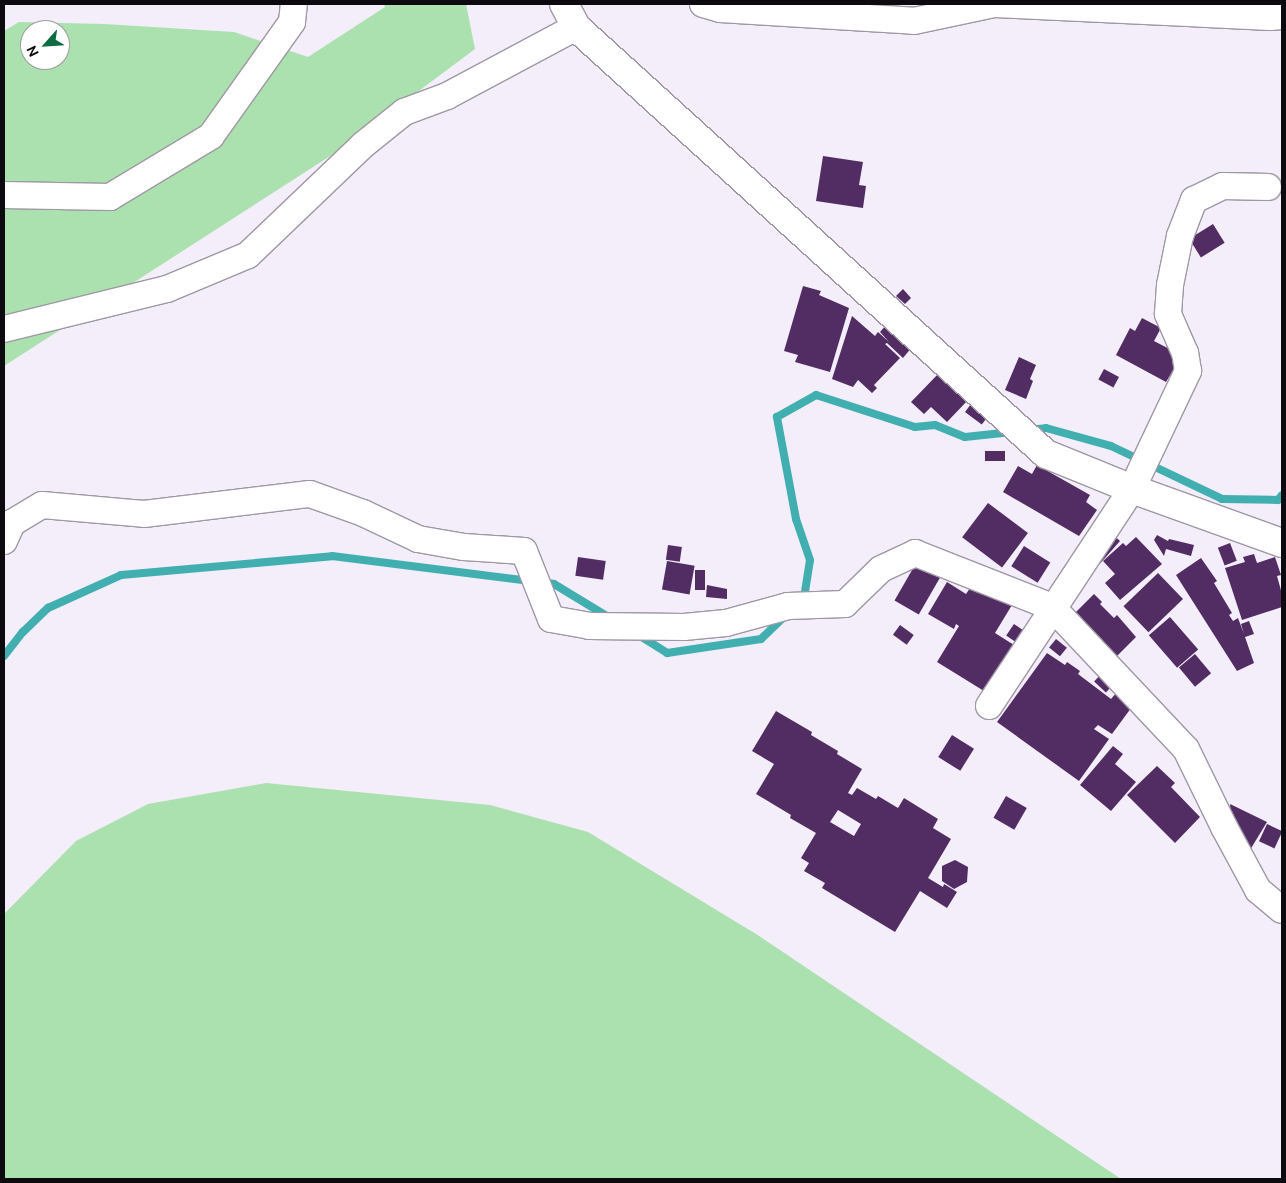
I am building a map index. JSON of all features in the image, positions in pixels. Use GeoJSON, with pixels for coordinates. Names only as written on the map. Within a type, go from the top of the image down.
{"type":"FeatureCollection","features":[{"type":"Feature","properties":{"kind":"street"},"geometry":{"type":"LineString","coordinates":[[4,195],[110,197],[211,136],[292,22],[294,4]]}},
{"type":"Feature","properties":{"kind":"street"},"geometry":{"type":"LineString","coordinates":[[703,4],[720,9],[914,21],[995,4],[1270,17],[1282,16]]}},
{"type":"Feature","properties":{"kind":"street"},"geometry":{"type":"LineString","coordinates":[[4,329],[167,289],[248,254],[363,145],[404,112],[447,96],[570,15],[1046,454],[1132,489],[1282,543]]}},
{"type":"Feature","properties":{"kind":"street"},"geometry":{"type":"LineString","coordinates":[[989,706],[1052,607],[1132,489],[1188,371],[1186,353],[1168,314],[1170,285],[1180,236],[1194,200],[1223,186],[1268,187]]}},
{"type":"Feature","properties":{"kind":"street"},"geometry":{"type":"LineString","coordinates":[[4,541],[12,523],[42,505],[144,514],[310,494],[363,513],[418,539],[464,547],[524,551],[552,619],[589,626],[684,627],[726,623],[788,606],[845,604],[881,569],[915,553],[1052,607],[1186,749],[1224,827],[1258,890],[1282,910]]}},
{"type":"Feature","properties":{"kind":"green space"},"geometry":{"type":"Polygon","coordinates":[[[384,4],[466,4],[475,49],[341,149],[4,366],[4,31],[20,22],[20,70],[70,70],[70,23],[234,32],[308,57],[385,7],[384,4]]]}},
{"type":"Feature","properties":{"kind":"green space"},"geometry":{"type":"Polygon","coordinates":[[[266,783],[490,805],[588,832],[756,934],[1121,1179],[4,1179],[4,914],[76,841],[148,804],[266,783]]]}},
{"type":"Feature","properties":{"kind":"building"},"geometry":{"type":"Polygon","coordinates":[[[823,156],[863,162],[859,185],[866,186],[863,208],[816,201],[823,156]]]}},
{"type":"Feature","properties":{"kind":"building"},"geometry":{"type":"Polygon","coordinates":[[[1213,224],[1225,243],[1201,257],[1189,239],[1213,224]]]}},
{"type":"Feature","properties":{"kind":"building"},"geometry":{"type":"Polygon","coordinates":[[[803,286],[821,291],[819,295],[849,308],[830,372],[795,362],[798,355],[784,351],[803,286]]]}},
{"type":"Feature","properties":{"kind":"building"},"geometry":{"type":"Polygon","coordinates":[[[903,289],[911,298],[905,304],[896,296],[903,289]]]}},
{"type":"Feature","properties":{"kind":"building"},"geometry":{"type":"Polygon","coordinates":[[[852,316],[875,336],[878,332],[889,342],[880,332],[887,324],[912,347],[903,358],[887,343],[885,344],[900,358],[874,385],[877,388],[872,393],[858,380],[853,387],[832,379],[852,316]]]}},
{"type":"Feature","properties":{"kind":"building"},"geometry":{"type":"Polygon","coordinates":[[[1142,318],[1161,328],[1154,341],[1181,355],[1177,384],[1168,382],[1175,367],[1166,382],[1116,355],[1130,328],[1135,331],[1142,318]]]}},
{"type":"Feature","properties":{"kind":"building"},"geometry":{"type":"Polygon","coordinates":[[[1019,357],[1036,365],[1030,379],[1033,381],[1026,399],[1005,390],[1019,357]]]}},
{"type":"Feature","properties":{"kind":"building"},"geometry":{"type":"Polygon","coordinates":[[[1104,369],[1119,377],[1113,388],[1098,380],[1104,369]]]}},
{"type":"Feature","properties":{"kind":"building"},"geometry":{"type":"Polygon","coordinates":[[[940,372],[969,399],[947,422],[931,407],[924,414],[911,402],[940,372]]]}},
{"type":"Feature","properties":{"kind":"building"},"geometry":{"type":"Polygon","coordinates":[[[974,400],[991,413],[982,425],[965,412],[974,400]]]}},
{"type":"Feature","properties":{"kind":"building"},"geometry":{"type":"Polygon","coordinates":[[[985,451],[1005,451],[1005,461],[985,461],[985,451]]]}},
{"type":"Feature","properties":{"kind":"building"},"geometry":{"type":"Polygon","coordinates":[[[1037,465],[1090,495],[1086,502],[1097,510],[1079,536],[1003,492],[1018,466],[1032,474],[1037,465]]]}},
{"type":"Feature","properties":{"kind":"building"},"geometry":{"type":"Polygon","coordinates":[[[988,503],[1028,533],[1002,567],[962,537],[988,503]]]}},
{"type":"Feature","properties":{"kind":"building"},"geometry":{"type":"Polygon","coordinates":[[[1112,534],[1120,541],[1097,567],[1092,562],[1112,534]]]}},
{"type":"Feature","properties":{"kind":"building"},"geometry":{"type":"Polygon","coordinates":[[[1157,535],[1168,541],[1169,539],[1194,545],[1191,556],[1166,549],[1164,556],[1154,540],[1157,535]]]}},
{"type":"Feature","properties":{"kind":"building"},"geometry":{"type":"Polygon","coordinates":[[[1136,537],[1162,564],[1120,600],[1105,583],[1115,574],[1103,561],[1123,543],[1126,546],[1136,537]]]}},
{"type":"Feature","properties":{"kind":"building"},"geometry":{"type":"Polygon","coordinates":[[[1230,543],[1237,561],[1225,565],[1218,548],[1230,543]]]}},
{"type":"Feature","properties":{"kind":"building"},"geometry":{"type":"Polygon","coordinates":[[[668,545],[682,547],[680,562],[666,560],[668,545]]]}},
{"type":"Feature","properties":{"kind":"building"},"geometry":{"type":"Polygon","coordinates":[[[1024,546],[1050,562],[1038,583],[1011,566],[1024,546]]]}},
{"type":"Feature","properties":{"kind":"building"},"geometry":{"type":"Polygon","coordinates":[[[1254,554],[1257,563],[1275,557],[1281,575],[1277,576],[1282,594],[1282,607],[1242,620],[1225,568],[1245,562],[1243,557],[1254,554]]]}},
{"type":"Feature","properties":{"kind":"building"},"geometry":{"type":"Polygon","coordinates":[[[578,557],[606,561],[603,580],[575,576],[578,557]]]}},
{"type":"Feature","properties":{"kind":"building"},"geometry":{"type":"Polygon","coordinates":[[[919,558],[943,572],[919,614],[894,600],[919,558]]]}},
{"type":"Feature","properties":{"kind":"building"},"geometry":{"type":"Polygon","coordinates":[[[1201,558],[1217,581],[1214,583],[1232,613],[1229,615],[1233,621],[1238,618],[1244,634],[1241,624],[1249,621],[1254,634],[1245,637],[1254,663],[1237,671],[1176,575],[1201,558]]]}},
{"type":"Feature","properties":{"kind":"building"},"geometry":{"type":"Polygon","coordinates":[[[667,561],[695,566],[690,594],[662,590],[667,561]]]}},
{"type":"Feature","properties":{"kind":"building"},"geometry":{"type":"Polygon","coordinates":[[[695,570],[705,570],[705,590],[695,590],[695,570]]]}},
{"type":"Feature","properties":{"kind":"building"},"geometry":{"type":"Polygon","coordinates":[[[1158,573],[1183,599],[1148,632],[1123,606],[1158,573]]]}},
{"type":"Feature","properties":{"kind":"building"},"geometry":{"type":"Polygon","coordinates":[[[978,576],[1015,600],[995,633],[1014,645],[984,691],[937,662],[959,626],[956,624],[954,629],[928,614],[947,582],[966,594],[978,576]]]}},
{"type":"Feature","properties":{"kind":"building"},"geometry":{"type":"Polygon","coordinates":[[[707,585],[727,589],[727,599],[706,597],[707,585]]]}},
{"type":"Feature","properties":{"kind":"building"},"geometry":{"type":"Polygon","coordinates":[[[1094,594],[1102,602],[1100,604],[1114,618],[1117,615],[1136,637],[1117,656],[1095,632],[1091,636],[1075,613],[1094,594]]]}},
{"type":"Feature","properties":{"kind":"building"},"geometry":{"type":"Polygon","coordinates":[[[1170,617],[1198,649],[1177,668],[1149,635],[1170,617]]]}},
{"type":"Feature","properties":{"kind":"building"},"geometry":{"type":"Polygon","coordinates":[[[1014,624],[1023,630],[1015,642],[1006,636],[1014,624]]]}},
{"type":"Feature","properties":{"kind":"building"},"geometry":{"type":"Polygon","coordinates":[[[900,625],[914,635],[907,645],[893,635],[900,625]]]}},
{"type":"Feature","properties":{"kind":"building"},"geometry":{"type":"Polygon","coordinates":[[[1056,639],[1067,648],[1060,656],[1049,648],[1056,639]]]}},
{"type":"Feature","properties":{"kind":"building"},"geometry":{"type":"Polygon","coordinates":[[[1047,653],[1065,665],[1067,662],[1080,671],[1078,674],[1111,699],[1117,692],[1134,704],[1112,734],[1098,725],[1094,729],[1109,739],[1079,781],[997,722],[1047,653]]]}},
{"type":"Feature","properties":{"kind":"building"},"geometry":{"type":"Polygon","coordinates":[[[1195,654],[1211,673],[1195,687],[1179,667],[1195,654]]]}},
{"type":"Feature","properties":{"kind":"building"},"geometry":{"type":"Polygon","coordinates":[[[1103,672],[1115,683],[1106,692],[1094,682],[1103,672]]]}},
{"type":"Feature","properties":{"kind":"building"},"geometry":{"type":"Polygon","coordinates":[[[776,711],[812,732],[811,735],[838,751],[837,754],[862,769],[848,793],[852,795],[857,788],[876,799],[878,796],[898,808],[904,798],[938,819],[933,828],[951,839],[928,878],[943,887],[944,884],[957,892],[947,908],[920,891],[895,932],[822,888],[825,883],[804,871],[809,863],[801,858],[816,833],[790,818],[791,815],[756,794],[774,764],[752,751],[776,711]],[[838,810],[830,822],[854,836],[861,824],[838,810]]]}},
{"type":"Feature","properties":{"kind":"building"},"geometry":{"type":"Polygon","coordinates":[[[952,735],[974,749],[960,771],[938,757],[952,735]]]}},
{"type":"Feature","properties":{"kind":"building"},"geometry":{"type":"Polygon","coordinates":[[[1113,746],[1123,754],[1115,764],[1136,782],[1111,811],[1080,785],[1113,746]]]}},
{"type":"Feature","properties":{"kind":"building"},"geometry":{"type":"Polygon","coordinates":[[[1157,766],[1175,783],[1171,787],[1200,817],[1175,843],[1127,795],[1157,766]]]}},
{"type":"Feature","properties":{"kind":"building"},"geometry":{"type":"Polygon","coordinates":[[[1006,796],[1027,808],[1014,830],[994,818],[1006,796]]]}},
{"type":"Feature","properties":{"kind":"building"},"geometry":{"type":"Polygon","coordinates":[[[1230,804],[1267,822],[1250,850],[1233,834],[1230,804]]]}},
{"type":"Feature","properties":{"kind":"building"},"geometry":{"type":"Polygon","coordinates":[[[1267,824],[1282,831],[1274,848],[1259,841],[1267,824]]]}},
{"type":"Feature","properties":{"kind":"building"},"geometry":{"type":"Polygon","coordinates":[[[955,860],[968,867],[967,882],[954,889],[942,881],[942,866],[955,860]]]}},
{"type":"Feature","properties":{"kind":"waterway"},"geometry":{"type":"LineString","coordinates":[[802,600],[804,598],[810,560],[796,519],[777,417],[816,395],[915,427],[935,425],[965,437],[1012,432]]}},
{"type":"Feature","properties":{"kind":"waterway"},"geometry":{"type":"LineString","coordinates":[[1028,430],[1046,428],[1111,446],[1222,499],[1278,500],[1282,495]]}},
{"type":"Feature","properties":{"kind":"waterway"},"geometry":{"type":"LineString","coordinates":[[4,656],[23,632],[48,608],[121,575],[332,556],[530,581]]}},
{"type":"Feature","properties":{"kind":"waterway"},"geometry":{"type":"LineString","coordinates":[[541,582],[554,584],[610,618]]}},
{"type":"Feature","properties":{"kind":"waterway"},"geometry":{"type":"LineString","coordinates":[[637,634],[667,653],[761,639],[785,616]]}}]}
